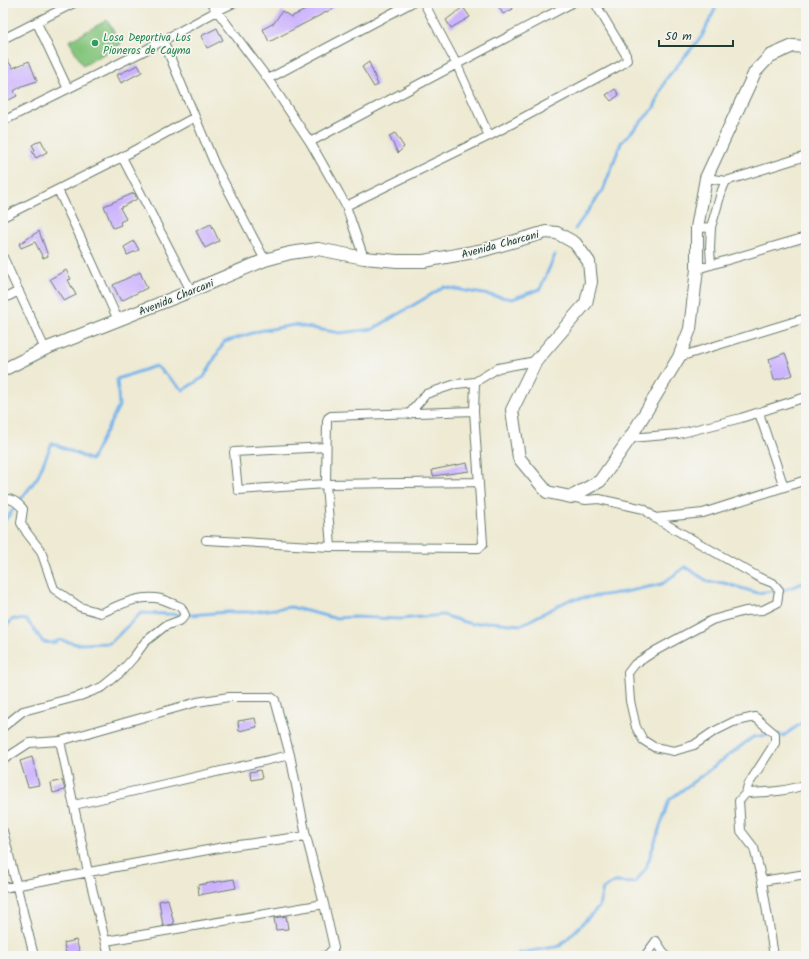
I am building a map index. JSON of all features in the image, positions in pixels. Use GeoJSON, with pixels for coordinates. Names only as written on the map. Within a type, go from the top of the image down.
{"type":"FeatureCollection","features":[{"type":"Feature","properties":{"kind":"main road"},"geometry":{"type":"LineString","coordinates":[[571,497],[600,482],[630,438],[679,357],[690,329],[697,269],[697,228],[706,178],[755,72],[770,56],[793,46],[806,47]]}},
{"type":"Feature","properties":{"kind":"main road","name":"Avenida Charcani"},"geometry":{"type":"LineString","coordinates":[[3,370],[45,349],[265,260],[290,253],[318,249],[364,258],[397,261],[424,261],[484,250],[546,232],[557,233],[575,243],[589,262],[591,282],[586,303],[536,361],[512,410],[519,458],[547,492],[571,497]]}},
{"type":"Feature","properties":{"kind":"street"},"geometry":{"type":"LineString","coordinates":[[3,39],[74,3]]}},
{"type":"Feature","properties":{"kind":"street"},"geometry":{"type":"LineString","coordinates":[[211,3],[268,79],[310,142],[346,206],[364,258]]}},
{"type":"Feature","properties":{"kind":"street"},"geometry":{"type":"LineString","coordinates":[[3,121],[234,3]]}},
{"type":"Feature","properties":{"kind":"street"},"geometry":{"type":"LineString","coordinates":[[268,79],[411,3]]}},
{"type":"Feature","properties":{"kind":"street"},"geometry":{"type":"LineString","coordinates":[[424,3],[457,65],[489,136]]}},
{"type":"Feature","properties":{"kind":"street"},"geometry":{"type":"LineString","coordinates":[[310,142],[572,3]]}},
{"type":"Feature","properties":{"kind":"street"},"geometry":{"type":"LineString","coordinates":[[346,206],[489,136],[621,65],[627,60],[626,55],[595,3]]}},
{"type":"Feature","properties":{"kind":"street"},"geometry":{"type":"LineString","coordinates":[[37,22],[68,89]]}},
{"type":"Feature","properties":{"kind":"street"},"geometry":{"type":"LineString","coordinates":[[163,40],[215,165],[265,260]]}},
{"type":"Feature","properties":{"kind":"street"},"geometry":{"type":"LineString","coordinates":[[3,216],[122,157],[195,117]]}},
{"type":"Feature","properties":{"kind":"street"},"geometry":{"type":"LineString","coordinates":[[706,178],[726,181],[806,156]]}},
{"type":"Feature","properties":{"kind":"street"},"geometry":{"type":"LineString","coordinates":[[122,157],[190,291]]}},
{"type":"Feature","properties":{"kind":"street"},"geometry":{"type":"LineString","coordinates":[[711,264],[711,227],[726,181]]}},
{"type":"Feature","properties":{"kind":"street"},"geometry":{"type":"LineString","coordinates":[[58,190],[118,320]]}},
{"type":"Feature","properties":{"kind":"street"},"geometry":{"type":"LineString","coordinates":[[697,228],[711,227]]}},
{"type":"Feature","properties":{"kind":"street"},"geometry":{"type":"LineString","coordinates":[[697,269],[806,237]]}},
{"type":"Feature","properties":{"kind":"street"},"geometry":{"type":"LineString","coordinates":[[3,257],[45,349]]}},
{"type":"Feature","properties":{"kind":"street"},"geometry":{"type":"LineString","coordinates":[[3,299],[19,291]]}},
{"type":"Feature","properties":{"kind":"street"},"geometry":{"type":"LineString","coordinates":[[679,357],[806,318]]}},
{"type":"Feature","properties":{"kind":"street"},"geometry":{"type":"LineString","coordinates":[[409,414],[426,394],[456,384],[475,382],[498,368],[536,361]]}},
{"type":"Feature","properties":{"kind":"street"},"geometry":{"type":"LineString","coordinates":[[206,540],[331,547],[479,548],[483,544],[474,411],[475,382]]}},
{"type":"Feature","properties":{"kind":"street"},"geometry":{"type":"LineString","coordinates":[[630,438],[678,434],[759,413],[806,398]]}},
{"type":"Feature","properties":{"kind":"street"},"geometry":{"type":"LineString","coordinates":[[331,547],[326,484],[328,418],[331,416],[474,411]]}},
{"type":"Feature","properties":{"kind":"street"},"geometry":{"type":"LineString","coordinates":[[759,413],[784,487]]}},
{"type":"Feature","properties":{"kind":"street"},"geometry":{"type":"LineString","coordinates":[[326,447],[234,452],[238,490],[326,484],[479,482]]}},
{"type":"Feature","properties":{"kind":"street"},"geometry":{"type":"LineString","coordinates":[[654,518],[703,513],[806,480]]}},
{"type":"Feature","properties":{"kind":"street"},"geometry":{"type":"LineString","coordinates":[[571,497],[586,500],[599,499],[644,509],[654,518],[760,578],[773,583],[779,590],[777,603],[763,610],[745,611],[712,620],[655,650],[635,664],[628,673],[630,701],[636,727],[643,740],[654,747],[674,751],[694,745],[713,732],[733,722],[756,717],[775,734],[775,743],[748,785],[746,793],[739,801],[741,831],[754,848],[762,881],[774,956]]}},
{"type":"Feature","properties":{"kind":"street"},"geometry":{"type":"LineString","coordinates":[[3,499],[9,498],[18,502],[23,509],[21,523],[41,551],[54,589],[64,597],[80,607],[101,613],[130,600],[146,597],[161,599],[181,607],[185,614],[182,620],[165,626],[145,642],[120,673],[103,687],[80,696],[23,712],[3,727]]}},
{"type":"Feature","properties":{"kind":"street"},"geometry":{"type":"LineString","coordinates":[[3,760],[29,742],[60,741],[197,702],[230,698],[266,697],[275,700],[290,756],[306,836],[334,948],[327,955],[323,956]]}},
{"type":"Feature","properties":{"kind":"street"},"geometry":{"type":"LineString","coordinates":[[60,741],[88,872],[109,956]]}},
{"type":"Feature","properties":{"kind":"street"},"geometry":{"type":"LineString","coordinates":[[74,805],[290,756]]}},
{"type":"Feature","properties":{"kind":"street"},"geometry":{"type":"LineString","coordinates":[[746,793],[772,792],[806,784]]}},
{"type":"Feature","properties":{"kind":"street"},"geometry":{"type":"LineString","coordinates":[[3,831],[34,956]]}},
{"type":"Feature","properties":{"kind":"street"},"geometry":{"type":"LineString","coordinates":[[3,888],[224,847],[306,836]]}},
{"type":"Feature","properties":{"kind":"street"},"geometry":{"type":"LineString","coordinates":[[762,881],[806,874]]}},
{"type":"Feature","properties":{"kind":"street"},"geometry":{"type":"LineString","coordinates":[[106,941],[324,904]]}},
{"type":"Feature","properties":{"kind":"street"},"geometry":{"type":"LineString","coordinates":[[645,956],[656,941],[666,956]]}},
{"type":"Feature","properties":{"kind":"green space","name":"Losa Deportiva Los Pioneros de Cayma"},"geometry":{"type":"Polygon","coordinates":[[[107,20],[121,44],[83,66],[69,41],[107,20]]]}},
{"type":"Feature","properties":{"kind":"building"},"geometry":{"type":"Polygon","coordinates":[[[320,3],[331,3],[334,8],[269,42],[263,29],[274,23],[282,11],[291,17],[320,3]]]}},
{"type":"Feature","properties":{"kind":"building"},"geometry":{"type":"Polygon","coordinates":[[[510,3],[513,9],[503,14],[498,5],[510,3]]]}},
{"type":"Feature","properties":{"kind":"building"},"geometry":{"type":"Polygon","coordinates":[[[463,7],[470,17],[451,28],[446,20],[463,7]]]}},
{"type":"Feature","properties":{"kind":"building"},"geometry":{"type":"Polygon","coordinates":[[[217,28],[223,40],[207,48],[201,36],[217,28]]]}},
{"type":"Feature","properties":{"kind":"building"},"geometry":{"type":"Polygon","coordinates":[[[3,54],[13,68],[29,61],[37,81],[22,86],[14,91],[17,96],[9,100],[3,88],[3,54]]]}},
{"type":"Feature","properties":{"kind":"building"},"geometry":{"type":"Polygon","coordinates":[[[369,62],[378,85],[374,87],[362,67],[369,62]]]}},
{"type":"Feature","properties":{"kind":"building"},"geometry":{"type":"Polygon","coordinates":[[[138,65],[142,72],[121,83],[117,75],[138,65]]]}},
{"type":"Feature","properties":{"kind":"building"},"geometry":{"type":"Polygon","coordinates":[[[615,89],[619,95],[611,101],[606,95],[615,89]]]}},
{"type":"Feature","properties":{"kind":"building"},"geometry":{"type":"Polygon","coordinates":[[[395,133],[404,147],[398,153],[389,136],[395,133]]]}},
{"type":"Feature","properties":{"kind":"building"},"geometry":{"type":"Polygon","coordinates":[[[41,140],[47,152],[36,158],[32,151],[35,150],[32,145],[41,140]]]}},
{"type":"Feature","properties":{"kind":"building"},"geometry":{"type":"Polygon","coordinates":[[[134,193],[137,199],[120,208],[126,219],[120,222],[121,225],[113,228],[104,206],[134,193]]]}},
{"type":"Feature","properties":{"kind":"building"},"geometry":{"type":"Polygon","coordinates":[[[211,224],[219,241],[205,248],[196,231],[211,224]]]}},
{"type":"Feature","properties":{"kind":"building"},"geometry":{"type":"Polygon","coordinates":[[[39,231],[48,256],[43,258],[35,242],[21,248],[19,244],[39,231]]]}},
{"type":"Feature","properties":{"kind":"building"},"geometry":{"type":"Polygon","coordinates":[[[134,241],[139,250],[127,255],[124,247],[134,241]]]}},
{"type":"Feature","properties":{"kind":"building"},"geometry":{"type":"Polygon","coordinates":[[[66,270],[71,279],[68,280],[76,295],[64,301],[50,279],[66,270]]]}},
{"type":"Feature","properties":{"kind":"building"},"geometry":{"type":"Polygon","coordinates":[[[140,272],[147,288],[121,301],[113,285],[140,272]]]}},
{"type":"Feature","properties":{"kind":"building"},"geometry":{"type":"Polygon","coordinates":[[[785,353],[793,375],[774,380],[769,359],[785,353]]]}},
{"type":"Feature","properties":{"kind":"building"},"geometry":{"type":"Polygon","coordinates":[[[467,463],[469,471],[433,476],[432,470],[467,463]]]}},
{"type":"Feature","properties":{"kind":"building"},"geometry":{"type":"Polygon","coordinates":[[[255,718],[257,727],[239,731],[238,721],[255,718]]]}},
{"type":"Feature","properties":{"kind":"building"},"geometry":{"type":"Polygon","coordinates":[[[32,757],[39,785],[28,787],[20,761],[32,757]]]}},
{"type":"Feature","properties":{"kind":"building"},"geometry":{"type":"Polygon","coordinates":[[[260,770],[262,778],[251,780],[250,772],[260,770]]]}},
{"type":"Feature","properties":{"kind":"building"},"geometry":{"type":"Polygon","coordinates":[[[62,780],[65,790],[53,793],[51,783],[62,780]]]}},
{"type":"Feature","properties":{"kind":"building"},"geometry":{"type":"Polygon","coordinates":[[[234,879],[236,888],[199,895],[198,885],[234,879]]]}},
{"type":"Feature","properties":{"kind":"building"},"geometry":{"type":"Polygon","coordinates":[[[168,899],[174,924],[163,926],[159,901],[168,899]]]}},
{"type":"Feature","properties":{"kind":"building"},"geometry":{"type":"Polygon","coordinates":[[[286,916],[288,929],[276,930],[274,918],[286,916]]]}},
{"type":"Feature","properties":{"kind":"building"},"geometry":{"type":"Polygon","coordinates":[[[76,940],[80,953],[66,955],[64,943],[76,940]]]}},
{"type":"Feature","properties":{"kind":"waterway"},"geometry":{"type":"LineString","coordinates":[[575,229],[603,190],[621,143],[654,108],[666,79],[702,36],[718,3]]}},
{"type":"Feature","properties":{"kind":"waterway"},"geometry":{"type":"LineString","coordinates":[[3,523],[37,478],[52,443],[91,460],[119,406],[117,379],[156,366],[183,390],[204,377],[224,342],[259,331],[294,325],[340,333],[373,329],[444,287],[512,299],[540,289],[555,255]]}},
{"type":"Feature","properties":{"kind":"waterway"},"geometry":{"type":"LineString","coordinates":[[3,629],[13,619],[27,620],[43,642],[53,643],[60,640],[77,644],[110,643],[141,613],[191,615],[251,612],[291,607],[334,618],[355,617],[400,619],[443,615],[471,624],[490,622],[521,625],[569,600],[625,592],[662,584],[685,567],[709,582],[724,583],[758,593],[787,589],[806,582]]}},
{"type":"Feature","properties":{"kind":"waterway"},"geometry":{"type":"LineString","coordinates":[[517,956],[520,953],[560,946],[599,907],[603,889],[614,882],[635,883],[646,868],[669,800],[753,737],[775,734],[783,736],[802,723],[806,722]]}},
{"type":"Feature","properties":{"kind":"place","name":"Losa Deportiva Los Pioneros de Cayma"},"geometry":{"type":"Point","coordinates":[95,43]}}]}
